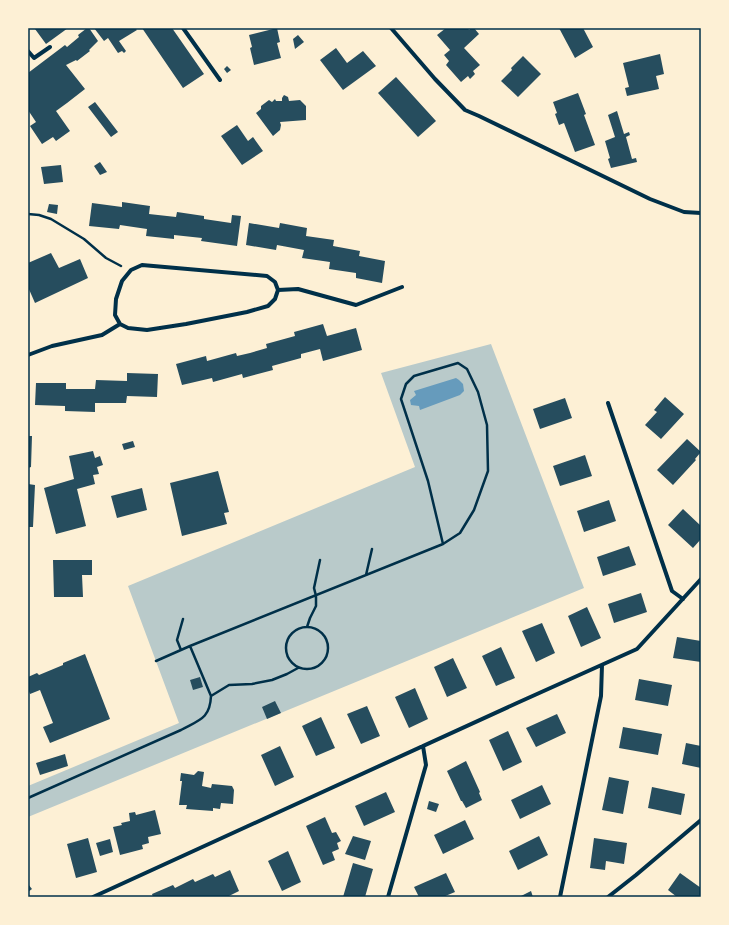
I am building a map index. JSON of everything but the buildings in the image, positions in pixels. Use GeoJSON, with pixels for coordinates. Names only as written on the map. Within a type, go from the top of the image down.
{"type":"FeatureCollection","features":[{"type":"Feature","properties":{"kind":"street"},"geometry":{"type":"LineString","coordinates":[[183,28],[220,80]]}},
{"type":"Feature","properties":{"kind":"street"},"geometry":{"type":"LineString","coordinates":[[391,28],[435,79],[465,110],[487,119],[650,199],[684,212],[701,213]]}},
{"type":"Feature","properties":{"kind":"street"},"geometry":{"type":"LineString","coordinates":[[28,51],[34,58],[50,47]]}},
{"type":"Feature","properties":{"kind":"street"},"geometry":{"type":"LineString","coordinates":[[142,265],[267,276],[275,282],[278,290],[275,299],[268,306],[247,312],[147,330],[128,328],[120,324],[115,315],[116,299],[122,281],[130,270],[142,265]]}},
{"type":"Feature","properties":{"kind":"street"},"geometry":{"type":"LineString","coordinates":[[278,290],[298,290],[356,305],[402,287]]}},
{"type":"Feature","properties":{"kind":"street"},"geometry":{"type":"LineString","coordinates":[[28,355],[52,346],[102,335],[120,324]]}},
{"type":"Feature","properties":{"kind":"street"},"geometry":{"type":"LineString","coordinates":[[608,403],[672,591],[683,599]]}},
{"type":"Feature","properties":{"kind":"street"},"geometry":{"type":"LineString","coordinates":[[93,897],[638,649],[701,579]]}},
{"type":"Feature","properties":{"kind":"street"},"geometry":{"type":"LineString","coordinates":[[560,897],[601,696],[602,665]]}},
{"type":"Feature","properties":{"kind":"street"},"geometry":{"type":"LineString","coordinates":[[388,897],[426,766],[423,746]]}},
{"type":"Feature","properties":{"kind":"street"},"geometry":{"type":"LineString","coordinates":[[608,897],[636,876],[701,820]]}},
{"type":"Feature","properties":{"kind":"path"},"geometry":{"type":"LineString","coordinates":[[28,214],[51,218],[84,239],[106,258],[130,270]]}},
{"type":"Feature","properties":{"kind":"path"},"geometry":{"type":"LineString","coordinates":[[156,661],[443,544],[460,533],[474,510],[488,471],[487,426],[478,392],[467,370],[458,363],[414,376],[406,384],[401,399],[428,481],[443,544]]}},
{"type":"Feature","properties":{"kind":"path"},"geometry":{"type":"LineString","coordinates":[[366,576],[372,549]]}},
{"type":"Feature","properties":{"kind":"path"},"geometry":{"type":"LineString","coordinates":[[307,628],[316,606],[314,588],[320,560]]}},
{"type":"Feature","properties":{"kind":"path"},"geometry":{"type":"LineString","coordinates":[[181,650],[177,640],[183,620]]}},
{"type":"Feature","properties":{"kind":"path"},"geometry":{"type":"LineString","coordinates":[[311,627],[320,632],[324,637],[328,650],[323,662],[318,666],[307,670],[298,667],[288,658],[286,644],[289,637],[294,632],[300,628],[311,627]]}},
{"type":"Feature","properties":{"kind":"path"},"geometry":{"type":"LineString","coordinates":[[28,798],[181,730],[205,717],[210,704],[211,696],[190,646]]}},
{"type":"Feature","properties":{"kind":"path"},"geometry":{"type":"LineString","coordinates":[[211,696],[229,685],[252,684],[272,680],[287,674],[298,667]]}},
{"type":"Feature","properties":{"kind":"shaded area"},"geometry":{"type":"Polygon","coordinates":[[[491,344],[584,588],[28,817],[28,786],[179,723],[128,586],[415,467],[381,373],[491,344]]]}},
{"type":"Feature","properties":{"kind":"water"},"geometry":{"type":"Polygon","coordinates":[[[456,378],[463,384],[464,391],[460,395],[420,410],[419,406],[411,405],[410,400],[416,395],[414,391],[456,378]]]}}]}
